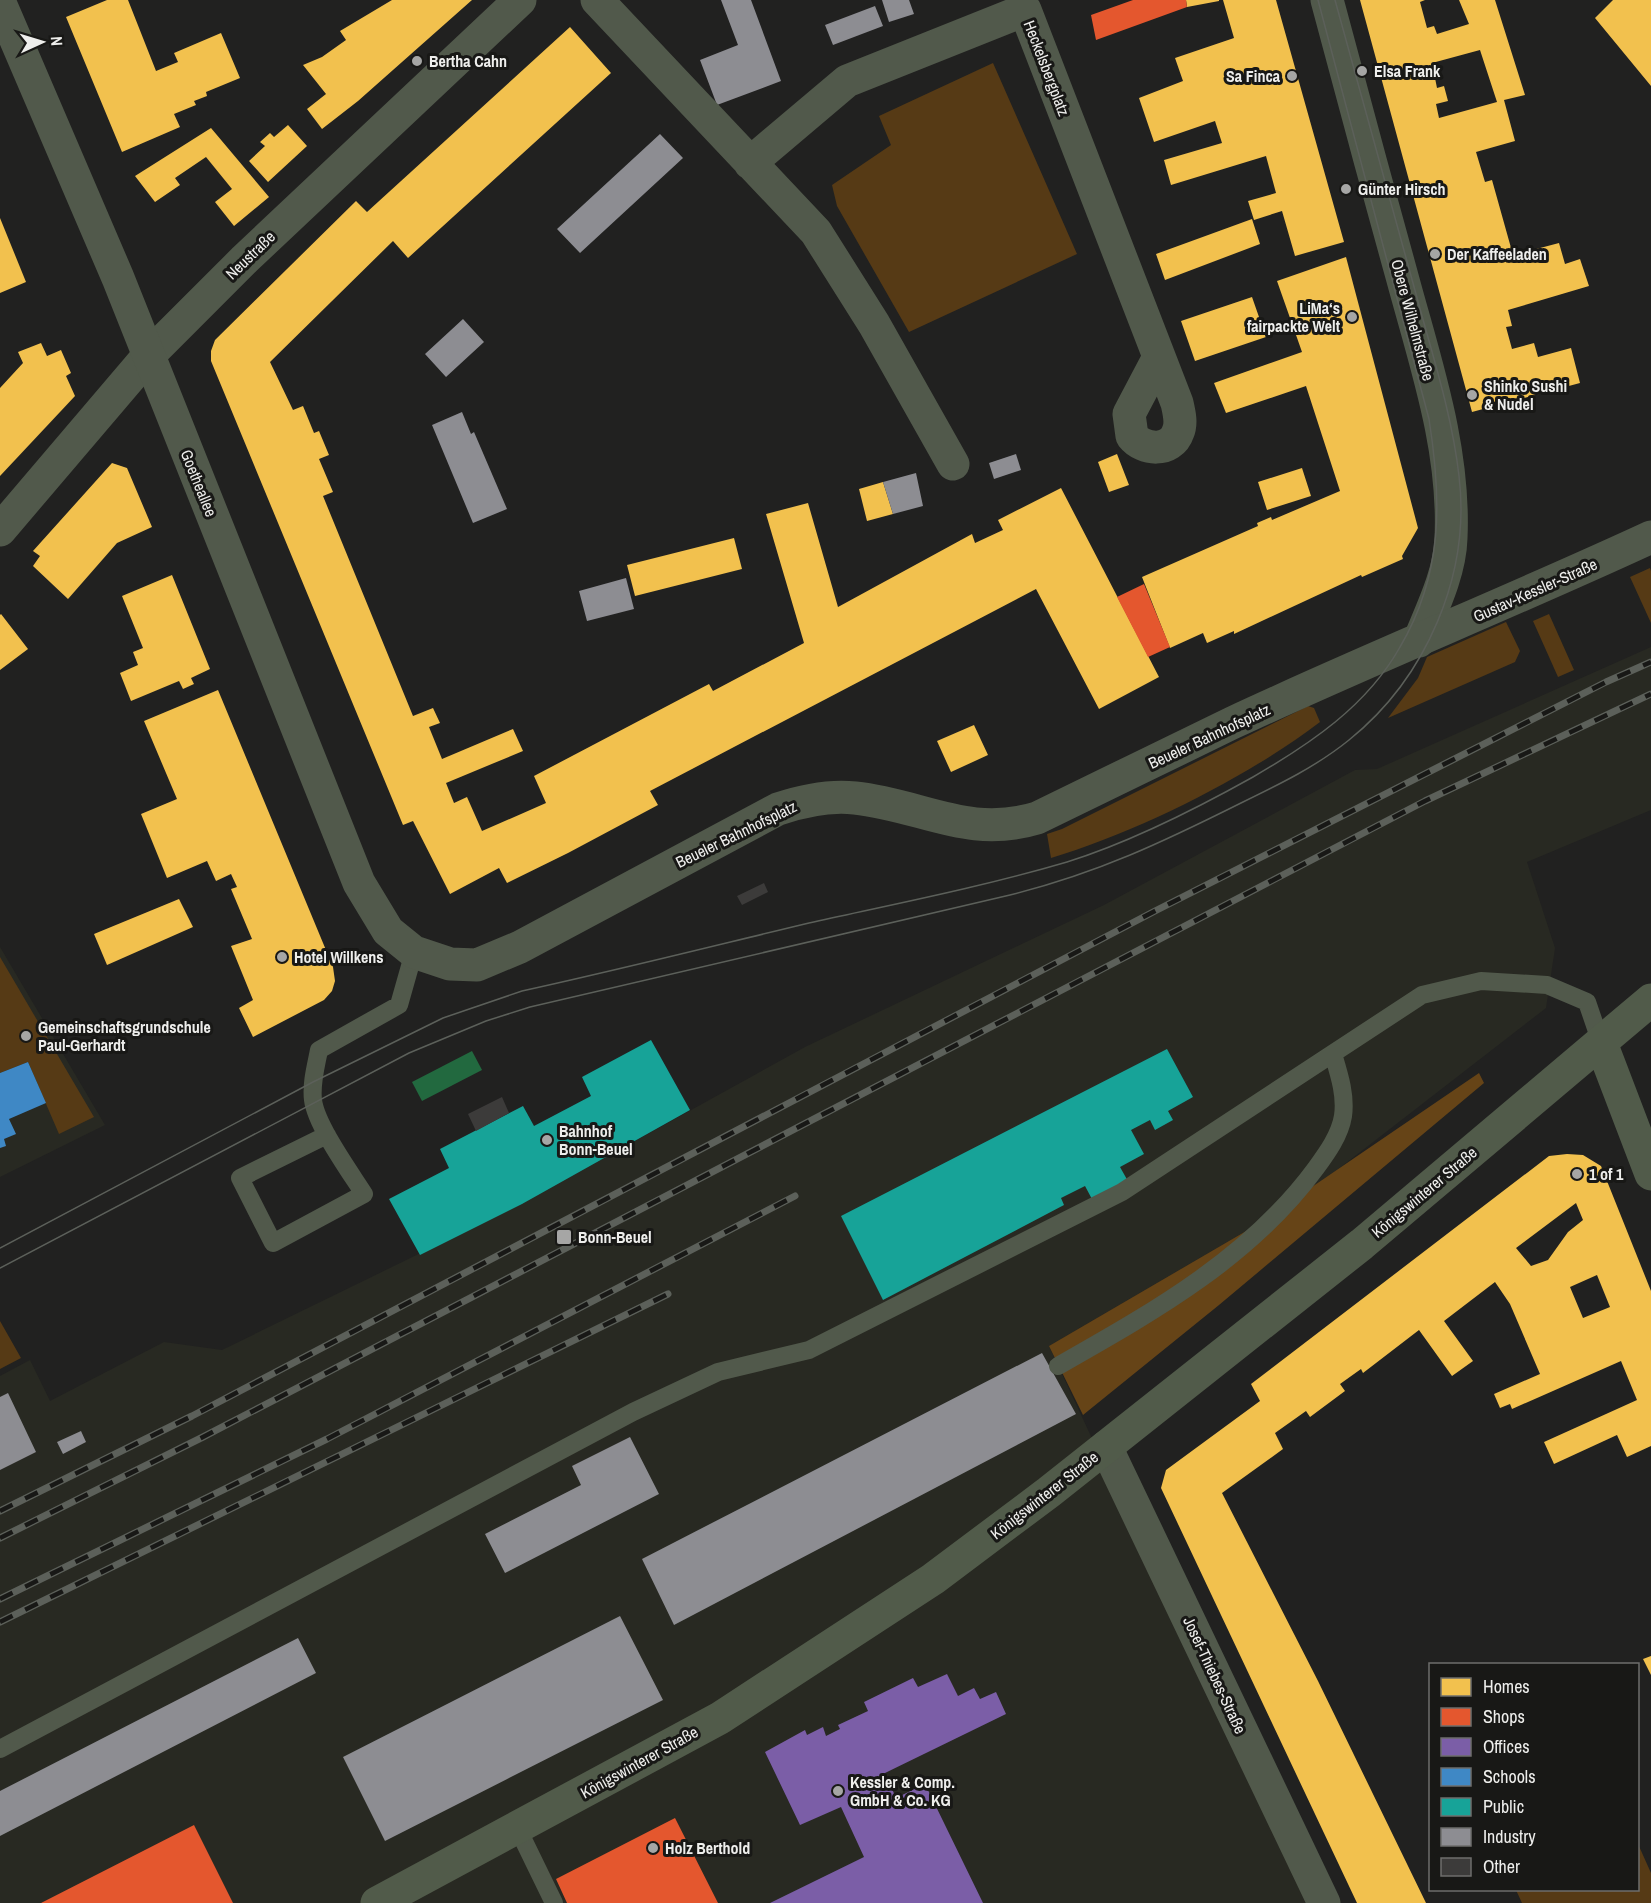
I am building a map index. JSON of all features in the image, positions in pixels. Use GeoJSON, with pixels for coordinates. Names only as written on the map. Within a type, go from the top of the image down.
{"type":"FeatureCollection","features":[{"type":"Feature","properties":{"kind":"main road","name":"Königswinterer Straße"},"geometry":{"type":"LineString","coordinates":[[377,1903],[518,1829],[720,1718],[933,1580],[1106,1447],[1362,1244],[1651,1000]]}},
{"type":"Feature","properties":{"kind":"main road"},"geometry":{"type":"LineString","coordinates":[[1601,1043],[1651,1174]]}},
{"type":"Feature","properties":{"kind":"street","name":"Neustraße"},"geometry":{"type":"LineString","coordinates":[[0,530],[149,355],[245,259],[520,0]]}},
{"type":"Feature","properties":{"kind":"street"},"geometry":{"type":"LineString","coordinates":[[597,0],[816,232],[874,324],[953,464]]}},
{"type":"Feature","properties":{"kind":"street","name":"Obere Wilhelmstraße"},"geometry":{"type":"LineString","coordinates":[[1327,0],[1425,359],[1442,427],[1451,485],[1451,540],[1439,592],[1419,641]]}},
{"type":"Feature","properties":{"kind":"street","name":"Goetheallee"},"geometry":{"type":"LineString","coordinates":[[0,3],[149,355],[359,883],[388,931],[414,952]]}},
{"type":"Feature","properties":{"kind":"street","name":"Heckelsbergplatz"},"geometry":{"type":"LineString","coordinates":[[750,164],[847,81],[1025,10],[1159,357]]}},
{"type":"Feature","properties":{"kind":"street","name":"Gustav-Kessler-Straße"},"geometry":{"type":"LineString","coordinates":[[1419,641],[1651,537]]}},
{"type":"Feature","properties":{"kind":"street","name":"Beueler Bahnhofsplatz"},"geometry":{"type":"LineString","coordinates":[[414,952],[450,964],[477,965],[520,947],[768,814],[801,801],[854,798],[982,827],[1018,824],[1037,818],[1233,723],[1419,641]]}},
{"type":"Feature","properties":{"kind":"street","name":"Josef-Thiebes-Straße"},"geometry":{"type":"LineString","coordinates":[[1106,1447],[1324,1903]]}},
{"type":"Feature","properties":{"kind":"lane"},"geometry":{"type":"LineString","coordinates":[[327,1135],[240,1178],[273,1242],[364,1194],[327,1135],[313,1103],[313,1082],[319,1050],[399,1005],[414,952]]}},
{"type":"Feature","properties":{"kind":"lane"},"geometry":{"type":"LineString","coordinates":[[0,1749],[633,1412],[717,1372],[809,1350],[1122,1192],[1422,995],[1481,981],[1547,985],[1587,1002],[1601,1043]]}},
{"type":"Feature","properties":{"kind":"lane"},"geometry":{"type":"LineString","coordinates":[[1058,1366],[1201,1280],[1261,1231],[1307,1180],[1328,1152],[1343,1117],[1342,1086],[1333,1054]]}},
{"type":"Feature","properties":{"kind":"lane"},"geometry":{"type":"LineString","coordinates":[[518,1829],[554,1903]]}},
{"type":"Feature","properties":{"kind":"shaded area"},"geometry":{"type":"Polygon","coordinates":[[[993,63],[1077,254],[909,332],[837,206],[832,185],[891,145],[879,116],[993,63]]]}},
{"type":"Feature","properties":{"kind":"shaded area"},"geometry":{"type":"Polygon","coordinates":[[[1650,568],[1651,571],[1651,623],[1630,577],[1650,568]]]}},
{"type":"Feature","properties":{"kind":"shaded area"},"geometry":{"type":"Polygon","coordinates":[[[1549,614],[1574,670],[1558,677],[1533,621],[1549,614]]]}},
{"type":"Feature","properties":{"kind":"shaded area"},"geometry":{"type":"Polygon","coordinates":[[[1506,622],[1520,651],[1515,662],[1388,718],[1418,678],[1427,657],[1506,622]]]}},
{"type":"Feature","properties":{"kind":"shaded area"},"geometry":{"type":"Polygon","coordinates":[[[1651,647],[1651,810],[1527,862],[1555,948],[1546,1008],[1337,1170],[1253,1227],[1049,1346],[1308,1903],[0,1903],[0,1376],[30,1360],[50,1401],[164,1342],[222,1350],[521,1204],[805,1047],[1104,905],[1355,770],[1377,769],[1651,647]]]}},
{"type":"Feature","properties":{"kind":"shaded area"},"geometry":{"type":"Polygon","coordinates":[[[1308,706],[1314,708],[1320,722],[1291,743],[1226,783],[1156,818],[1085,847],[1051,858],[1047,834],[1062,829],[1308,706]]]}},
{"type":"Feature","properties":{"kind":"shaded area","name":"Gemeinschaftsgrundschule Paul-Gerhardt"},"geometry":{"type":"Polygon","coordinates":[[[0,947],[105,1125],[0,1177],[0,947]]]}},
{"type":"Feature","properties":{"kind":"shaded area"},"geometry":{"type":"Polygon","coordinates":[[[0,957],[94,1117],[59,1134],[28,1062],[0,1073],[0,957]]]}},
{"type":"Feature","properties":{"kind":"shaded area"},"geometry":{"type":"Polygon","coordinates":[[[472,1051],[482,1070],[422,1101],[412,1082],[472,1051]]]}},
{"type":"Feature","properties":{"kind":"shaded area"},"geometry":{"type":"Polygon","coordinates":[[[1479,1073],[1484,1083],[1219,1305],[1083,1415],[1049,1346],[1253,1227],[1479,1073]]]}},
{"type":"Feature","properties":{"kind":"shaded area"},"geometry":{"type":"Polygon","coordinates":[[[0,1321],[21,1358],[0,1369],[0,1321]]]}},
{"type":"Feature","properties":{"kind":"shaded area"},"geometry":{"type":"Polygon","coordinates":[[[1639,1846],[1651,1873],[1651,1903],[1522,1903],[1516,1891],[1639,1891],[1639,1846]]]}},
{"type":"Feature","properties":{"kind":"building: Homes"},"geometry":{"type":"Polygon","coordinates":[[[107,0],[128,0],[156,71],[178,62],[174,53],[221,33],[240,78],[206,92],[207,96],[194,101],[196,105],[174,114],[180,127],[122,152],[66,17],[107,0]]]}},
{"type":"Feature","properties":{"kind":"building: Homes"},"geometry":{"type":"Polygon","coordinates":[[[392,0],[472,0],[358,101],[322,129],[307,109],[326,94],[303,65],[322,57],[346,40],[340,31],[392,0]]]}},
{"type":"Feature","properties":{"kind":"building: Homes"},"geometry":{"type":"Polygon","coordinates":[[[1186,0],[1219,0],[1219,1],[1187,7],[1186,0]]]}},
{"type":"Feature","properties":{"kind":"building: Homes"},"geometry":{"type":"Polygon","coordinates":[[[1223,0],[1276,0],[1344,242],[1295,256],[1282,211],[1254,220],[1248,201],[1276,193],[1266,156],[1171,185],[1164,160],[1222,143],[1215,121],[1154,142],[1139,98],[1183,81],[1175,58],[1234,38],[1223,0]]]}},
{"type":"Feature","properties":{"kind":"building: Homes"},"geometry":{"type":"Polygon","coordinates":[[[1360,0],[1425,0],[1420,2],[1427,28],[1434,26],[1437,34],[1469,24],[1459,0],[1495,0],[1525,95],[1504,100],[1515,141],[1476,152],[1485,182],[1492,180],[1513,255],[1559,243],[1565,264],[1580,259],[1589,286],[1508,310],[1512,326],[1506,327],[1512,349],[1534,343],[1538,357],[1571,348],[1580,383],[1472,412],[1360,0]],[[1480,50],[1432,63],[1437,88],[1444,86],[1448,101],[1436,104],[1439,118],[1497,102],[1480,50]]]}},
{"type":"Feature","properties":{"kind":"building: Homes"},"geometry":{"type":"Polygon","coordinates":[[[1613,0],[1651,0],[1651,86],[1595,18],[1613,0]]]}},
{"type":"Feature","properties":{"kind":"building: Homes"},"geometry":{"type":"Polygon","coordinates":[[[570,27],[611,73],[408,258],[393,241],[270,362],[293,410],[303,406],[314,433],[319,431],[329,455],[319,459],[333,492],[323,496],[413,716],[433,708],[440,723],[429,727],[442,759],[513,729],[523,751],[446,783],[454,803],[467,797],[482,831],[546,803],[534,776],[709,684],[713,691],[804,643],[766,514],[808,503],[838,607],[972,534],[975,543],[1003,530],[998,520],[1061,488],[1159,677],[1099,709],[1036,589],[650,791],[658,805],[568,853],[507,883],[499,868],[450,894],[413,821],[403,825],[211,361],[211,351],[215,340],[356,201],[367,212],[570,27]]]}},
{"type":"Feature","properties":{"kind":"building: Homes"},"geometry":{"type":"Polygon","coordinates":[[[288,125],[307,146],[268,182],[249,161],[265,146],[260,142],[270,133],[274,137],[288,125]]]}},
{"type":"Feature","properties":{"kind":"building: Homes"},"geometry":{"type":"Polygon","coordinates":[[[211,128],[269,197],[234,226],[215,202],[232,189],[206,157],[175,178],[180,185],[155,202],[135,176],[211,128]]]}},
{"type":"Feature","properties":{"kind":"building: Homes"},"geometry":{"type":"Polygon","coordinates":[[[0,218],[26,282],[0,293],[0,218]]]}},
{"type":"Feature","properties":{"kind":"building: Homes"},"geometry":{"type":"Polygon","coordinates":[[[1252,219],[1260,244],[1165,280],[1156,254],[1252,219]]]}},
{"type":"Feature","properties":{"kind":"building: Homes"},"geometry":{"type":"Polygon","coordinates":[[[1346,257],[1418,528],[1402,556],[1403,559],[1362,577],[1361,575],[1234,634],[1234,631],[1207,643],[1203,633],[1170,648],[1142,577],[1258,526],[1257,523],[1271,517],[1272,520],[1340,491],[1306,386],[1226,413],[1214,383],[1302,352],[1277,281],[1346,257]]]}},
{"type":"Feature","properties":{"kind":"building: Homes"},"geometry":{"type":"Polygon","coordinates":[[[1252,297],[1266,337],[1195,361],[1181,321],[1252,297]]]}},
{"type":"Feature","properties":{"kind":"building: Homes"},"geometry":{"type":"Polygon","coordinates":[[[41,343],[47,356],[61,350],[71,373],[66,376],[75,396],[0,476],[0,388],[23,363],[18,352],[41,343]]]}},
{"type":"Feature","properties":{"kind":"building: Homes"},"geometry":{"type":"Polygon","coordinates":[[[1117,454],[1129,485],[1109,492],[1098,462],[1117,454]]]}},
{"type":"Feature","properties":{"kind":"building: Homes"},"geometry":{"type":"Polygon","coordinates":[[[112,463],[127,468],[152,527],[117,543],[68,599],[33,566],[40,556],[33,551],[112,463]]]}},
{"type":"Feature","properties":{"kind":"building: Homes"},"geometry":{"type":"Polygon","coordinates":[[[1302,468],[1311,496],[1267,510],[1258,482],[1302,468]]]}},
{"type":"Feature","properties":{"kind":"building: Homes"},"geometry":{"type":"Polygon","coordinates":[[[883,482],[893,514],[867,521],[859,489],[883,482]]]}},
{"type":"Feature","properties":{"kind":"building: Homes"},"geometry":{"type":"Polygon","coordinates":[[[734,538],[742,569],[635,596],[627,565],[734,538]]]}},
{"type":"Feature","properties":{"kind":"building: Homes"},"geometry":{"type":"Polygon","coordinates":[[[172,575],[210,669],[191,678],[194,684],[183,689],[179,681],[131,701],[120,673],[138,665],[133,652],[143,648],[122,596],[172,575]]]}},
{"type":"Feature","properties":{"kind":"building: Homes"},"geometry":{"type":"Polygon","coordinates":[[[0,615],[28,649],[0,670],[0,615]]]}},
{"type":"Feature","properties":{"kind":"building: Homes"},"geometry":{"type":"Polygon","coordinates":[[[218,690],[333,967],[335,981],[332,991],[324,1000],[253,1037],[239,1008],[253,1000],[231,946],[252,939],[231,889],[237,887],[231,874],[216,881],[207,861],[167,878],[141,814],[177,799],[144,721],[218,690]]]}},
{"type":"Feature","properties":{"kind":"building: Homes"},"geometry":{"type":"Polygon","coordinates":[[[974,725],[988,755],[951,772],[937,741],[974,725]]]}},
{"type":"Feature","properties":{"kind":"building: Homes"},"geometry":{"type":"Polygon","coordinates":[[[179,899],[193,927],[107,965],[94,934],[179,899]]]}},
{"type":"Feature","properties":{"kind":"building: Homes"},"geometry":{"type":"Polygon","coordinates":[[[1583,1155],[1601,1166],[1651,1291],[1651,1446],[1627,1457],[1617,1435],[1554,1464],[1544,1442],[1637,1400],[1621,1361],[1512,1409],[1510,1404],[1500,1408],[1494,1394],[1540,1374],[1510,1304],[1495,1282],[1444,1321],[1473,1361],[1452,1376],[1419,1330],[1363,1373],[1361,1369],[1340,1384],[1345,1391],[1310,1417],[1306,1411],[1275,1433],[1283,1449],[1222,1493],[1318,1681],[1426,1903],[1357,1903],[1161,1488],[1166,1470],[1260,1401],[1251,1384],[1549,1156],[1583,1155]],[[1576,1203],[1516,1248],[1531,1266],[1548,1260],[1568,1232],[1583,1220],[1576,1203]],[[1597,1275],[1570,1287],[1583,1318],[1610,1307],[1597,1275]]]}},
{"type":"Feature","properties":{"kind":"building: Homes"},"geometry":{"type":"Polygon","coordinates":[[[1651,1656],[1651,1675],[1643,1659],[1651,1656]]]}},
{"type":"Feature","properties":{"kind":"building: Shops"},"geometry":{"type":"Polygon","coordinates":[[[1133,0],[1186,0],[1187,7],[1096,40],[1091,15],[1133,0]]]}},
{"type":"Feature","properties":{"kind":"building: Shops"},"geometry":{"type":"Polygon","coordinates":[[[1144,584],[1170,647],[1148,657],[1117,597],[1144,584]]]}},
{"type":"Feature","properties":{"kind":"building: Shops","name":"Holz Berthold"},"geometry":{"type":"Polygon","coordinates":[[[675,1818],[718,1903],[567,1903],[556,1879],[675,1818]]]}},
{"type":"Feature","properties":{"kind":"building: Shops"},"geometry":{"type":"Polygon","coordinates":[[[194,1825],[233,1903],[41,1903],[194,1825]]]}},
{"type":"Feature","properties":{"kind":"building: Offices","name":"Kessler & Comp. GmbH & Co. KG"},"geometry":{"type":"Polygon","coordinates":[[[947,1674],[958,1696],[974,1688],[980,1699],[996,1692],[1006,1714],[885,1773],[896,1798],[925,1784],[983,1903],[770,1903],[864,1857],[841,1807],[800,1825],[765,1752],[805,1730],[807,1735],[823,1727],[826,1736],[840,1729],[838,1725],[868,1711],[864,1702],[913,1678],[918,1687],[947,1674]]]}},
{"type":"Feature","properties":{"kind":"building: Schools"},"geometry":{"type":"Polygon","coordinates":[[[28,1062],[46,1103],[9,1119],[16,1134],[4,1139],[6,1146],[0,1148],[0,1073],[28,1062]]]}},
{"type":"Feature","properties":{"kind":"building: Public","name":"Bahnhof Bonn-Beuel"},"geometry":{"type":"Polygon","coordinates":[[[651,1040],[690,1110],[522,1204],[420,1255],[389,1199],[449,1168],[440,1149],[523,1106],[534,1126],[591,1096],[582,1077],[651,1040]]]}},
{"type":"Feature","properties":{"kind":"building: Public"},"geometry":{"type":"Polygon","coordinates":[[[1167,1049],[1193,1097],[1168,1111],[1173,1120],[1155,1130],[1150,1120],[1131,1130],[1144,1154],[1120,1167],[1129,1183],[1093,1201],[1085,1186],[1061,1198],[1064,1205],[883,1300],[841,1216],[1167,1049]]]}},
{"type":"Feature","properties":{"kind":"building: Industry"},"geometry":{"type":"Polygon","coordinates":[[[721,0],[751,0],[781,81],[717,105],[700,60],[738,45],[721,0]]]}},
{"type":"Feature","properties":{"kind":"building: Industry"},"geometry":{"type":"Polygon","coordinates":[[[882,0],[909,0],[914,14],[889,22],[882,0]]]}},
{"type":"Feature","properties":{"kind":"building: Industry"},"geometry":{"type":"Polygon","coordinates":[[[875,6],[883,26],[833,45],[825,25],[875,6]]]}},
{"type":"Feature","properties":{"kind":"building: Industry"},"geometry":{"type":"Polygon","coordinates":[[[660,134],[683,158],[580,253],[557,229],[660,134]]]}},
{"type":"Feature","properties":{"kind":"building: Industry"},"geometry":{"type":"Polygon","coordinates":[[[463,319],[484,342],[446,377],[425,354],[463,319]]]}},
{"type":"Feature","properties":{"kind":"building: Industry"},"geometry":{"type":"Polygon","coordinates":[[[462,412],[471,434],[474,432],[507,509],[473,523],[432,425],[462,412]]]}},
{"type":"Feature","properties":{"kind":"building: Industry"},"geometry":{"type":"Polygon","coordinates":[[[1016,454],[1021,470],[994,479],[989,463],[1016,454]]]}},
{"type":"Feature","properties":{"kind":"building: Industry"},"geometry":{"type":"Polygon","coordinates":[[[916,473],[923,506],[893,514],[883,482],[916,473]]]}},
{"type":"Feature","properties":{"kind":"building: Industry"},"geometry":{"type":"Polygon","coordinates":[[[626,578],[634,609],[587,621],[579,591],[626,578]]]}},
{"type":"Feature","properties":{"kind":"building: Industry"},"geometry":{"type":"Polygon","coordinates":[[[1042,1353],[1076,1414],[674,1625],[642,1559],[1042,1353]]]}},
{"type":"Feature","properties":{"kind":"building: Industry"},"geometry":{"type":"Polygon","coordinates":[[[8,1393],[36,1452],[0,1470],[0,1397],[8,1393]]]}},
{"type":"Feature","properties":{"kind":"building: Industry"},"geometry":{"type":"Polygon","coordinates":[[[81,1431],[86,1442],[63,1454],[57,1442],[81,1431]]]}},
{"type":"Feature","properties":{"kind":"building: Industry"},"geometry":{"type":"Polygon","coordinates":[[[630,1437],[659,1494],[505,1573],[485,1534],[581,1485],[572,1466],[630,1437]]]}},
{"type":"Feature","properties":{"kind":"building: Industry"},"geometry":{"type":"Polygon","coordinates":[[[620,1616],[663,1700],[385,1841],[343,1757],[620,1616]]]}},
{"type":"Feature","properties":{"kind":"building: Industry"},"geometry":{"type":"Polygon","coordinates":[[[298,1638],[316,1673],[0,1836],[0,1791],[298,1638]]]}},
{"type":"Feature","properties":{"kind":"building: Other"},"geometry":{"type":"Polygon","coordinates":[[[764,883],[768,892],[742,905],[737,896],[764,883]]]}},
{"type":"Feature","properties":{"kind":"building: Other"},"geometry":{"type":"Polygon","coordinates":[[[502,1097],[509,1113],[476,1131],[468,1114],[502,1097]]]}},
{"type":"Feature","properties":{"kind":"tram line"},"geometry":{"type":"LineString","coordinates":[[0,1248],[313,1082],[443,1018],[522,991],[971,887],[1091,854],[1162,824],[1253,777],[1316,737],[1354,705],[1387,668],[1414,620],[1432,564],[1436,536],[1436,479],[1429,419],[1318,0]]}},
{"type":"Feature","properties":{"kind":"tram line"},"geometry":{"type":"LineString","coordinates":[[0,1268],[409,1053],[486,1021],[530,1007],[1010,895],[1072,877],[1157,843],[1284,781],[1337,749],[1376,715],[1400,687],[1421,655],[1450,587],[1458,550],[1461,513],[1459,476],[1452,430],[1441,384],[1335,0]]}},
{"type":"Feature","properties":{"kind":"railway"},"geometry":{"type":"LineString","coordinates":[[0,1511],[192,1416],[1155,911],[1606,682],[1651,662]]}},
{"type":"Feature","properties":{"kind":"railway"},"geometry":{"type":"LineString","coordinates":[[0,1538],[203,1437],[1425,801],[1651,694]]}},
{"type":"Feature","properties":{"kind":"railway"},"geometry":{"type":"LineString","coordinates":[[0,1599],[327,1439],[795,1196]]}},
{"type":"Feature","properties":{"kind":"railway"},"geometry":{"type":"LineString","coordinates":[[0,1622],[668,1294]]}},
{"type":"Feature","properties":{"kind":"place","name":"Bertha Cahn"},"geometry":{"type":"Point","coordinates":[417,61]}},
{"type":"Feature","properties":{"kind":"place","name":"Elsa Frank"},"geometry":{"type":"Point","coordinates":[1362,71]}},
{"type":"Feature","properties":{"kind":"place","name":"Sa Finca"},"geometry":{"type":"Point","coordinates":[1292,76]}},
{"type":"Feature","properties":{"kind":"place","name":"Günter Hirsch"},"geometry":{"type":"Point","coordinates":[1346,189]}},
{"type":"Feature","properties":{"kind":"place","name":"Der Kaffeeladen"},"geometry":{"type":"Point","coordinates":[1435,254]}},
{"type":"Feature","properties":{"kind":"place","name":"LiMa‘s fairpackte Welt"},"geometry":{"type":"Point","coordinates":[1352,317]}},
{"type":"Feature","properties":{"kind":"place","name":"Shinko Sushi & Nudel"},"geometry":{"type":"Point","coordinates":[1472,395]}},
{"type":"Feature","properties":{"kind":"place","name":"Hotel Willkens"},"geometry":{"type":"Point","coordinates":[282,957]}},
{"type":"Feature","properties":{"kind":"place","name":"Gemeinschaftsgrundschule Paul-Gerhardt"},"geometry":{"type":"Point","coordinates":[26,1036]}},
{"type":"Feature","properties":{"kind":"place","name":"Bahnhof Bonn-Beuel"},"geometry":{"type":"Point","coordinates":[547,1140]}},
{"type":"Feature","properties":{"kind":"place","name":"1 of 1"},"geometry":{"type":"Point","coordinates":[1577,1174]}},
{"type":"Feature","properties":{"kind":"place","name":"Bonn-Beuel"},"geometry":{"type":"Point","coordinates":[564,1237]}},
{"type":"Feature","properties":{"kind":"place","name":"Kessler & Comp. GmbH & Co. KG"},"geometry":{"type":"Point","coordinates":[838,1791]}},
{"type":"Feature","properties":{"kind":"place","name":"Holz Berthold"},"geometry":{"type":"Point","coordinates":[653,1848]}}]}
